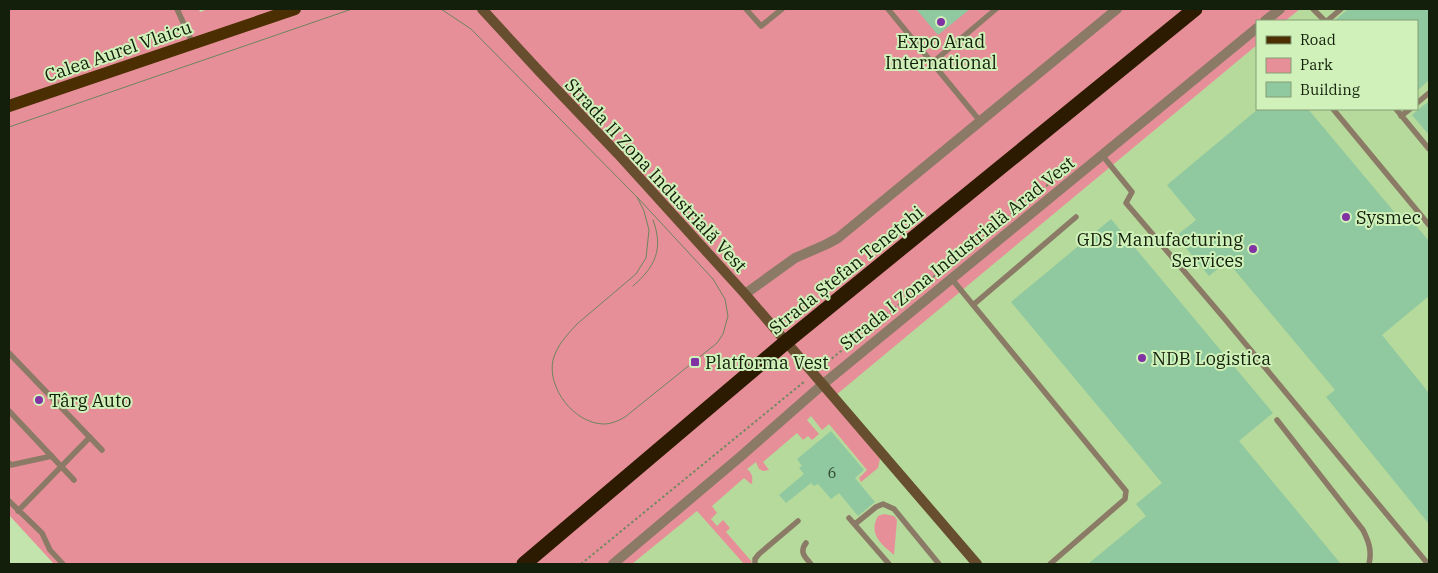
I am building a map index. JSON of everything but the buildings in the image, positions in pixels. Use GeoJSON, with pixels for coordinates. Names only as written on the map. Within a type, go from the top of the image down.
{"type":"FeatureCollection","features":[{"type":"Feature","properties":{"kind":"highway","name":"Strada Ștefan Tenețchi"},"geometry":{"type":"LineString","coordinates":[[524,564],[786,342],[1195,9]]}},
{"type":"Feature","properties":{"kind":"main road","name":"Calea Aurel Vlaicu"},"geometry":{"type":"LineString","coordinates":[[9,106],[295,9]]}},
{"type":"Feature","properties":{"kind":"street","name":"Strada II Zona Industrială Vest"},"geometry":{"type":"LineString","coordinates":[[482,9],[618,154],[745,294],[977,564]]}},
{"type":"Feature","properties":{"kind":"street","name":"Strada II Zona Industrială Vest"},"geometry":{"type":"LineString","coordinates":[[489,9],[501,31]]}},
{"type":"Feature","properties":{"kind":"street"},"geometry":{"type":"LineString","coordinates":[[745,294],[795,258],[838,238],[1117,9]]}},
{"type":"Feature","properties":{"kind":"street"},"geometry":{"type":"LineString","coordinates":[[1266,20],[1280,9]]}},
{"type":"Feature","properties":{"kind":"street","name":"Strada I Zona Industrială Arad Vest"},"geometry":{"type":"LineString","coordinates":[[613,564],[822,385],[1256,29]]}},
{"type":"Feature","properties":{"kind":"lane"},"geometry":{"type":"LineString","coordinates":[[177,9],[192,44]]}},
{"type":"Feature","properties":{"kind":"lane"},"geometry":{"type":"LineString","coordinates":[[746,9],[760,26],[782,9]]}},
{"type":"Feature","properties":{"kind":"lane"},"geometry":{"type":"LineString","coordinates":[[888,9],[980,121]]}},
{"type":"Feature","properties":{"kind":"lane"},"geometry":{"type":"LineString","coordinates":[[932,63],[996,9]]}},
{"type":"Feature","properties":{"kind":"lane"},"geometry":{"type":"LineString","coordinates":[[1313,9],[1325,20]]}},
{"type":"Feature","properties":{"kind":"lane"},"geometry":{"type":"LineString","coordinates":[[1327,20],[1342,9]]}},
{"type":"Feature","properties":{"kind":"lane"},"geometry":{"type":"LineString","coordinates":[[1418,102],[1429,93]]}},
{"type":"Feature","properties":{"kind":"lane"},"geometry":{"type":"LineString","coordinates":[[1334,110],[1429,225]]}},
{"type":"Feature","properties":{"kind":"lane"},"geometry":{"type":"LineString","coordinates":[[1397,110],[1429,149]]}},
{"type":"Feature","properties":{"kind":"lane"},"geometry":{"type":"LineString","coordinates":[[1401,116],[1409,110]]}},
{"type":"Feature","properties":{"kind":"lane"},"geometry":{"type":"LineString","coordinates":[[1102,155],[1132,192],[1126,203],[1231,326],[1428,564]]}},
{"type":"Feature","properties":{"kind":"lane"},"geometry":{"type":"LineString","coordinates":[[973,305],[1076,217]]}},
{"type":"Feature","properties":{"kind":"lane"},"geometry":{"type":"LineString","coordinates":[[951,278],[1126,491],[1125,498],[1050,564]]}},
{"type":"Feature","properties":{"kind":"lane"},"geometry":{"type":"LineString","coordinates":[[9,353],[102,450]]}},
{"type":"Feature","properties":{"kind":"lane"},"geometry":{"type":"LineString","coordinates":[[9,410],[74,480]]}},
{"type":"Feature","properties":{"kind":"lane"},"geometry":{"type":"LineString","coordinates":[[1277,420],[1363,530],[1370,543],[1369,564]]}},
{"type":"Feature","properties":{"kind":"lane"},"geometry":{"type":"LineString","coordinates":[[18,511],[90,437]]}},
{"type":"Feature","properties":{"kind":"lane"},"geometry":{"type":"LineString","coordinates":[[9,463],[11,465],[52,456]]}},
{"type":"Feature","properties":{"kind":"lane"},"geometry":{"type":"LineString","coordinates":[[9,502],[42,533],[50,550],[63,564]]}},
{"type":"Feature","properties":{"kind":"lane"},"geometry":{"type":"LineString","coordinates":[[855,524],[876,507],[884,504],[894,509],[939,564]]}},
{"type":"Feature","properties":{"kind":"lane"},"geometry":{"type":"LineString","coordinates":[[849,518],[889,564]]}},
{"type":"Feature","properties":{"kind":"lane"},"geometry":{"type":"LineString","coordinates":[[755,564],[759,554],[798,521]]}},
{"type":"Feature","properties":{"kind":"lane"},"geometry":{"type":"LineString","coordinates":[[806,543],[802,548],[802,552],[811,564]]}},
{"type":"Feature","properties":{"kind":"path"},"geometry":{"type":"LineString","coordinates":[[582,564],[1061,174]]}},
{"type":"Feature","properties":{"kind":"shaded area"},"geometry":{"type":"Polygon","coordinates":[[[1300,9],[1429,9],[1429,564],[632,564],[1256,46],[1256,110],[1418,110],[1418,20],[1286,20],[1300,9]]]}},
{"type":"Feature","properties":{"kind":"green space"},"geometry":{"type":"Polygon","coordinates":[[[9,9],[199,9],[200,12],[208,9],[1300,9],[1286,20],[1256,20],[1256,46],[830,400],[832,400],[880,459],[878,468],[861,482],[859,478],[867,470],[829,424],[822,430],[811,416],[807,420],[819,434],[812,440],[808,436],[803,440],[797,433],[763,462],[769,470],[763,471],[759,469],[756,462],[747,469],[752,475],[752,483],[744,478],[712,506],[717,513],[711,519],[717,526],[723,520],[730,528],[726,532],[752,562],[749,564],[744,564],[697,511],[632,564],[54,564],[9,515],[9,9]]]}},
{"type":"Feature","properties":{"kind":"green space"},"geometry":{"type":"Polygon","coordinates":[[[884,514],[894,516],[897,520],[894,555],[881,543],[875,533],[875,522],[878,516],[884,514]]]}},
{"type":"Feature","properties":{"kind":"tram line"},"geometry":{"type":"LineString","coordinates":[[9,127],[352,9]]}},
{"type":"Feature","properties":{"kind":"tram line"},"geometry":{"type":"LineString","coordinates":[[441,9],[471,29],[637,197],[713,279],[725,299],[728,316],[723,334],[717,343],[625,417],[603,424],[582,418],[565,402],[554,382],[553,360],[560,345],[573,328],[636,274],[646,258],[649,230],[644,211],[637,197]]}},
{"type":"Feature","properties":{"kind":"tram line"},"geometry":{"type":"LineString","coordinates":[[633,286],[647,272],[655,257],[658,240],[653,220]]}},
{"type":"Feature","properties":{"kind":"place","name":"Expo Arad International"},"geometry":{"type":"Point","coordinates":[941,22]}},
{"type":"Feature","properties":{"kind":"place","name":"Sysmec"},"geometry":{"type":"Point","coordinates":[1346,217]}},
{"type":"Feature","properties":{"kind":"place","name":"GDS Manufacturing Services"},"geometry":{"type":"Point","coordinates":[1253,249]}},
{"type":"Feature","properties":{"kind":"place","name":"NDB Logistica"},"geometry":{"type":"Point","coordinates":[1142,358]}},
{"type":"Feature","properties":{"kind":"place","name":"Platforma Vest"},"geometry":{"type":"Point","coordinates":[695,362]}},
{"type":"Feature","properties":{"kind":"place","name":"Târg Auto"},"geometry":{"type":"Point","coordinates":[39,400]}}]}
